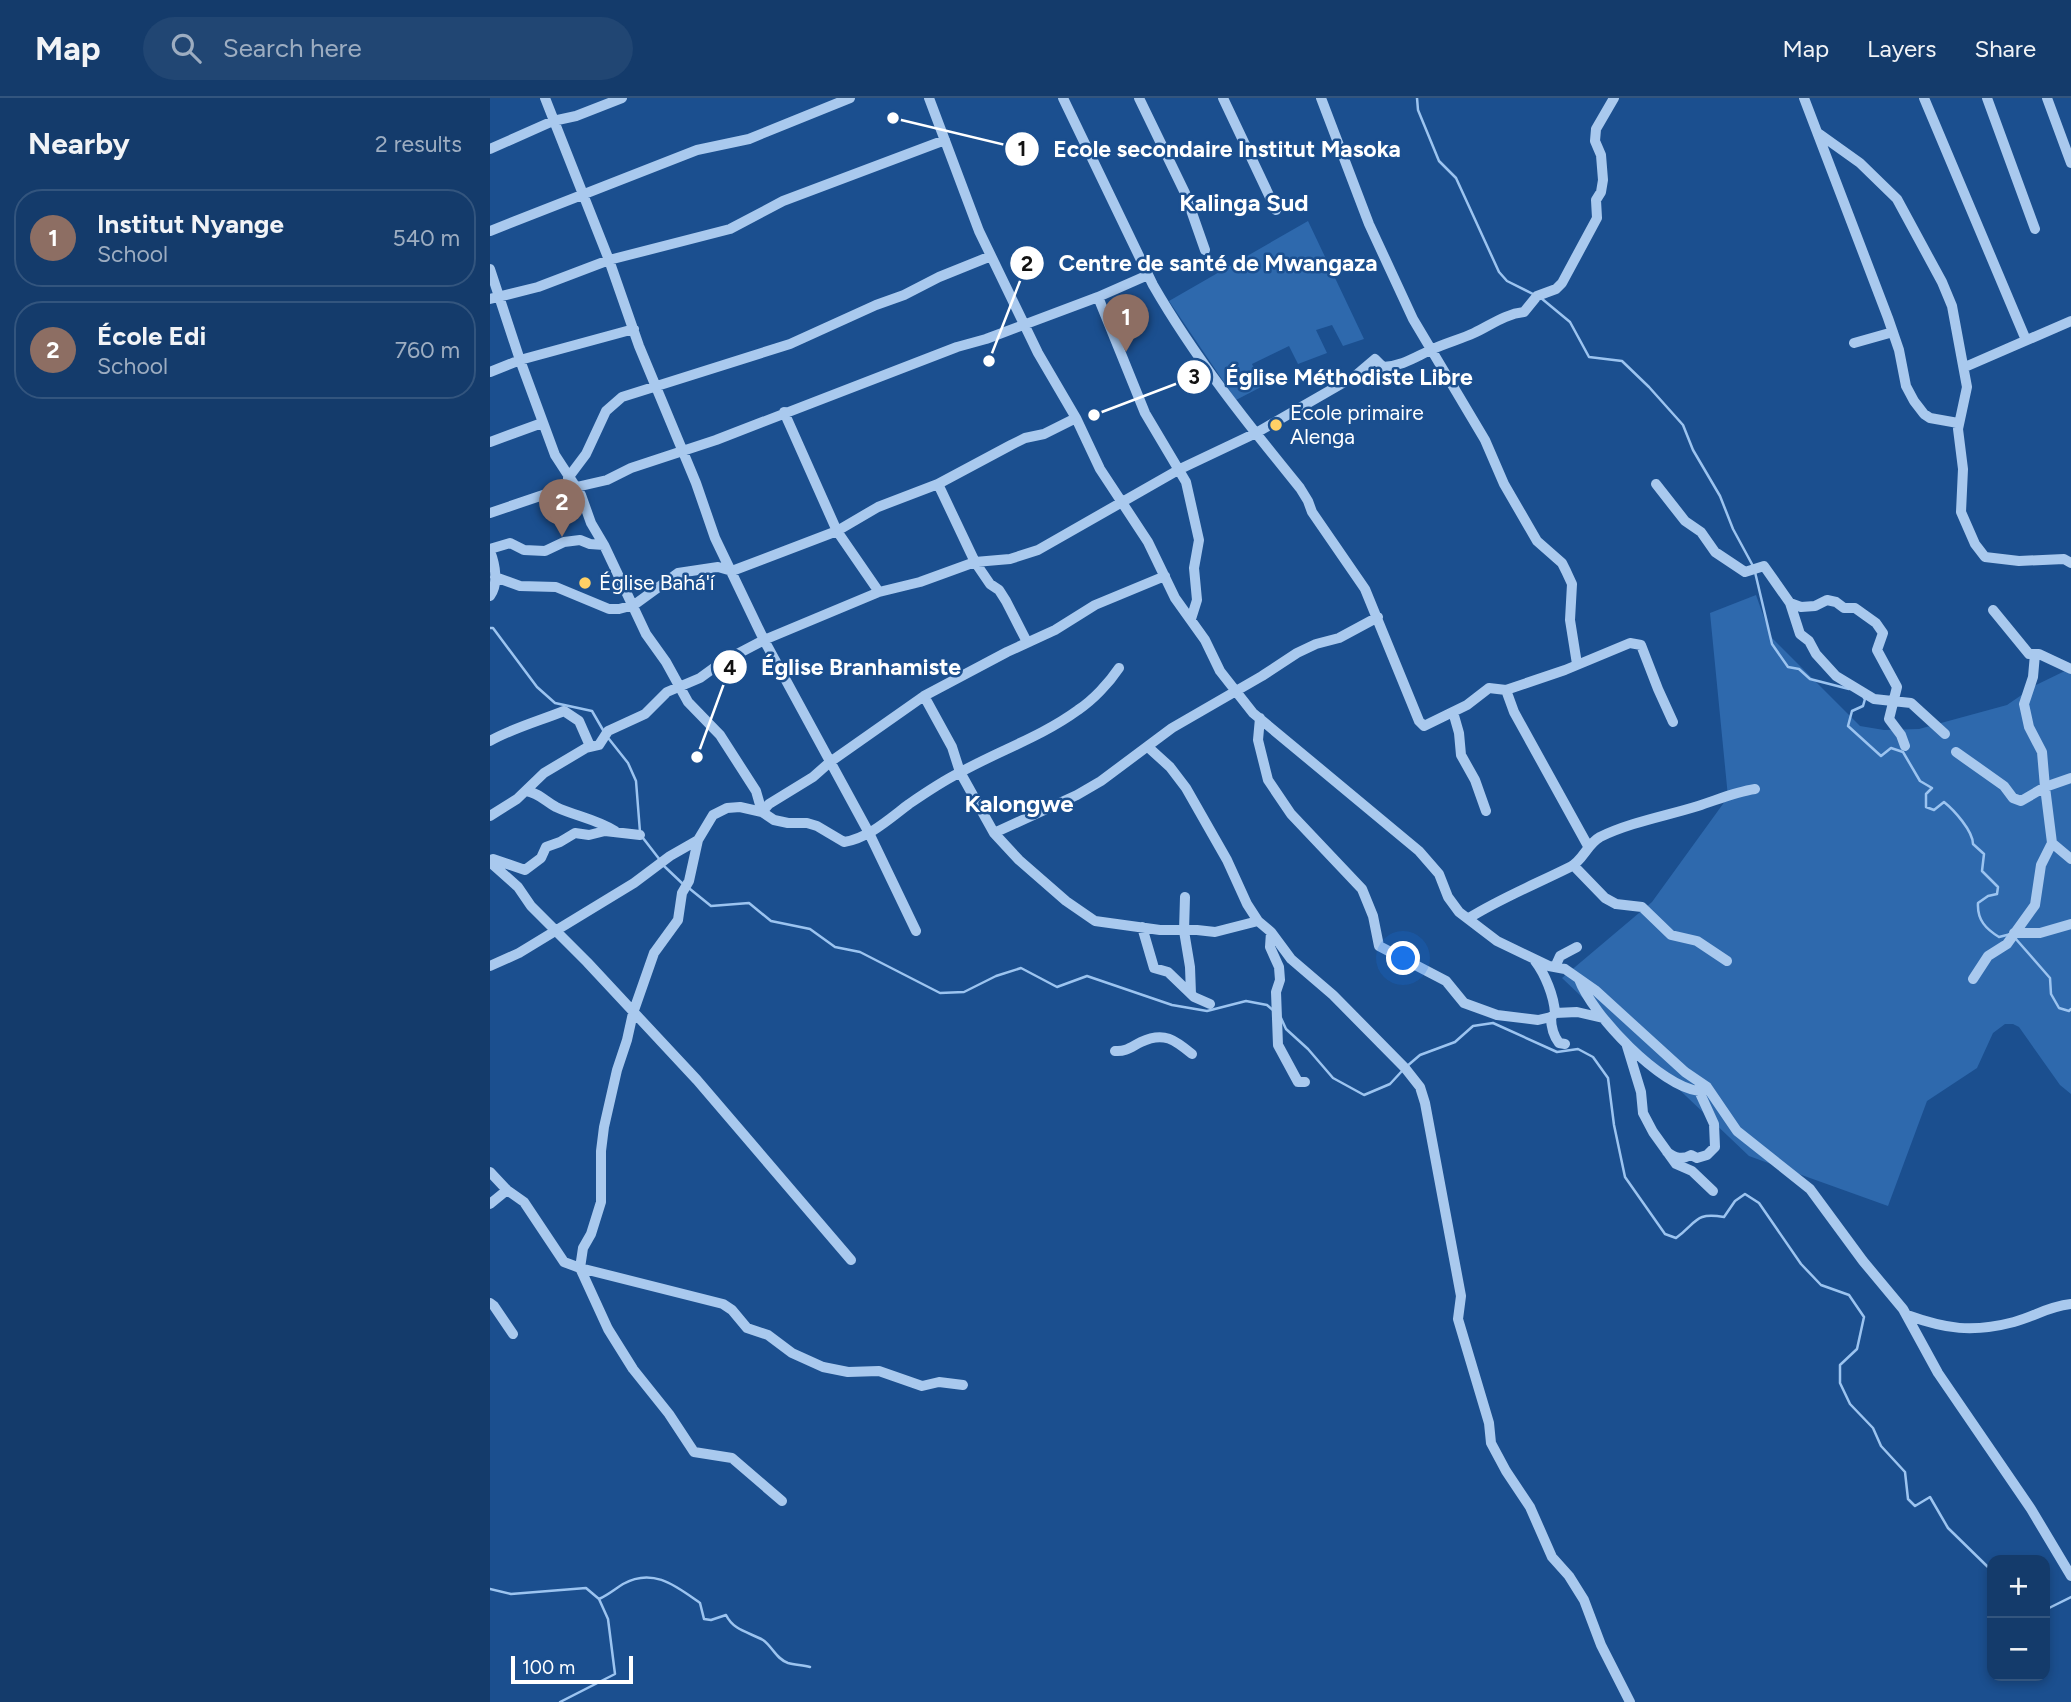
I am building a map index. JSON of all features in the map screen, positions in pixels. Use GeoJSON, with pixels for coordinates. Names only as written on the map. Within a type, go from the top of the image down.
{"type":"FeatureCollection","features":[{"type":"Feature","properties":{"kind":"street"},"geometry":{"type":"LineString","coordinates":[[545,98],[715,538],[764,640],[869,833],[916,931]]}},
{"type":"Feature","properties":{"kind":"street"},"geometry":{"type":"LineString","coordinates":[[490,149],[553,121],[576,116],[622,98]]}},
{"type":"Feature","properties":{"kind":"street"},"geometry":{"type":"LineString","coordinates":[[490,231],[697,150],[748,139],[850,98]]}},
{"type":"Feature","properties":{"kind":"street"},"geometry":{"type":"LineString","coordinates":[[929,98],[955,172],[1023,324],[1076,418],[1100,469],[1148,542],[1175,598],[1205,640],[1220,671],[1235,692],[1259,718],[1411,843],[1439,874],[1454,906],[1497,942],[1565,970],[1595,990],[1685,1072],[1715,1095],[1737,1131],[1810,1189],[1857,1253],[1895,1297],[1938,1373],[2031,1509],[2071,1576]]}},
{"type":"Feature","properties":{"kind":"street"},"geometry":{"type":"LineString","coordinates":[[1063,98],[1168,312],[1190,341],[1207,372],[1308,501],[1312,512],[1365,589],[1419,722],[1424,726],[1429,725],[1468,705],[1489,688],[1506,690],[1630,643],[1641,645],[1674,722]]}},
{"type":"Feature","properties":{"kind":"street"},"geometry":{"type":"LineString","coordinates":[[1139,98],[1185,194],[1205,250]]}},
{"type":"Feature","properties":{"kind":"street"},"geometry":{"type":"LineString","coordinates":[[1223,98],[1276,209]]}},
{"type":"Feature","properties":{"kind":"street"},"geometry":{"type":"LineString","coordinates":[[1321,98],[1381,252],[1413,319],[1485,440],[1504,484],[1537,541],[1562,563],[1572,584],[1570,620],[1577,664]]}},
{"type":"Feature","properties":{"kind":"street"},"geometry":{"type":"LineString","coordinates":[[490,816],[526,791],[544,773],[590,746],[599,745],[608,731],[648,713],[667,692],[699,678],[722,662],[764,640],[879,592],[920,583],[975,562],[1023,557],[1180,469],[1256,433],[1355,376],[1375,359],[1383,367],[1395,366],[1417,359],[1433,349],[1474,333],[1513,313],[1524,312],[1537,296],[1556,289],[1562,283],[1597,218],[1596,200],[1603,180],[1601,155],[1595,141],[1596,129],[1614,98]]}},
{"type":"Feature","properties":{"kind":"street"},"geometry":{"type":"LineString","coordinates":[[1804,98],[1893,332],[1906,386],[1919,407],[1930,418],[1958,423]]}},
{"type":"Feature","properties":{"kind":"street"},"geometry":{"type":"LineString","coordinates":[[1924,98],[2026,340]]}},
{"type":"Feature","properties":{"kind":"street"},"geometry":{"type":"LineString","coordinates":[[1987,98],[2035,229]]}},
{"type":"Feature","properties":{"kind":"street"},"geometry":{"type":"LineString","coordinates":[[2047,98],[2071,163]]}},
{"type":"Feature","properties":{"kind":"street"},"geometry":{"type":"LineString","coordinates":[[1818,133],[1860,163],[1889,189],[1900,204],[1952,306],[1967,387],[1958,423],[1963,469],[1961,512],[1975,544],[1985,557],[2018,561],[2064,559],[2071,563]]}},
{"type":"Feature","properties":{"kind":"street"},"geometry":{"type":"LineString","coordinates":[[494,298],[538,287],[609,260],[730,229],[783,201],[945,140]]}},
{"type":"Feature","properties":{"kind":"street"},"geometry":{"type":"LineString","coordinates":[[571,482],[606,411],[621,397],[790,344],[904,295],[939,276],[991,256]]}},
{"type":"Feature","properties":{"kind":"street"},"geometry":{"type":"LineString","coordinates":[[490,269],[494,298],[555,455],[581,495],[591,523],[634,605],[646,634],[666,662],[688,702],[720,735],[756,790],[762,812]]}},
{"type":"Feature","properties":{"kind":"street"},"geometry":{"type":"LineString","coordinates":[[490,513],[571,482],[589,486],[607,481],[631,468],[716,440],[785,412],[1098,298],[1148,275]]}},
{"type":"Feature","properties":{"kind":"street"},"geometry":{"type":"LineString","coordinates":[[1098,298],[1145,413],[1180,469],[1188,489],[1199,540],[1195,568],[1197,600],[1191,619]]}},
{"type":"Feature","properties":{"kind":"street"},"geometry":{"type":"LineString","coordinates":[[1965,367],[2071,321]]}},
{"type":"Feature","properties":{"kind":"street"},"geometry":{"type":"LineString","coordinates":[[490,372],[520,360],[634,329]]}},
{"type":"Feature","properties":{"kind":"street"},"geometry":{"type":"LineString","coordinates":[[1854,343],[1893,332]]}},
{"type":"Feature","properties":{"kind":"street"},"geometry":{"type":"LineString","coordinates":[[785,412],[837,531],[879,592]]}},
{"type":"Feature","properties":{"kind":"street"},"geometry":{"type":"LineString","coordinates":[[495,577],[520,586],[556,586],[609,609],[634,605],[678,573],[718,567],[732,571],[837,531],[878,507],[938,484],[1025,438],[1044,434],[1076,418]]}},
{"type":"Feature","properties":{"kind":"street"},"geometry":{"type":"LineString","coordinates":[[490,442],[542,423]]}},
{"type":"Feature","properties":{"kind":"street"},"geometry":{"type":"LineString","coordinates":[[938,484],[975,562],[990,584],[999,590],[1027,642]]}},
{"type":"Feature","properties":{"kind":"street"},"geometry":{"type":"LineString","coordinates":[[1656,484],[1685,521],[1701,532],[1715,552],[1745,572],[1764,566],[1790,603],[1800,634],[1809,641],[1816,654],[1836,676],[1874,699],[1911,703],[1945,734]]}},
{"type":"Feature","properties":{"kind":"street"},"geometry":{"type":"LineString","coordinates":[[490,596],[494,591],[495,577],[490,550],[510,543],[524,550],[545,551],[564,542],[580,540],[604,545]]}},
{"type":"Feature","properties":{"kind":"street"},"geometry":{"type":"LineString","coordinates":[[762,812],[769,804],[813,776],[924,696],[1066,624],[1095,605],[1165,576]]}},
{"type":"Feature","properties":{"kind":"street"},"geometry":{"type":"LineString","coordinates":[[1790,603],[1801,607],[1815,606],[1827,600],[1836,602],[1844,608],[1855,608],[1876,623],[1883,633],[1877,650],[1897,687],[1889,719],[1905,746]]}},
{"type":"Feature","properties":{"kind":"street"},"geometry":{"type":"LineString","coordinates":[[1993,610],[2029,654],[2071,669]]}},
{"type":"Feature","properties":{"kind":"street"},"geometry":{"type":"LineString","coordinates":[[994,833],[1077,796],[1110,775],[1172,728],[1310,646],[1339,638],[1378,617]]}},
{"type":"Feature","properties":{"kind":"street"},"geometry":{"type":"LineString","coordinates":[[1973,979],[1988,957],[2007,944],[2035,905],[2041,865],[2052,842],[2042,752],[2029,727],[2024,704],[2033,677],[2035,654]]}},
{"type":"Feature","properties":{"kind":"street"},"geometry":{"type":"LineString","coordinates":[[782,1501],[732,1458],[694,1452],[669,1414],[633,1369],[608,1329],[580,1268],[583,1248],[591,1234],[601,1202],[604,1127],[633,1013],[654,953],[678,920],[682,893],[689,881],[698,840],[713,815],[727,807],[740,807],[762,812],[774,820],[817,825],[844,842],[853,840],[869,833],[920,796],[960,772],[1017,745],[1078,710],[1094,697],[1119,668]]}},
{"type":"Feature","properties":{"kind":"street"},"geometry":{"type":"LineString","coordinates":[[1506,690],[1514,712],[1588,846]]}},
{"type":"Feature","properties":{"kind":"street"},"geometry":{"type":"LineString","coordinates":[[924,696],[952,747],[960,772],[994,833],[1019,860],[1095,922],[1215,932],[1258,921]]}},
{"type":"Feature","properties":{"kind":"street"},"geometry":{"type":"LineString","coordinates":[[490,741],[510,729],[538,722],[564,711],[579,721],[590,746]]}},
{"type":"Feature","properties":{"kind":"street"},"geometry":{"type":"LineString","coordinates":[[1453,712],[1462,758],[1475,780],[1486,811]]}},
{"type":"Feature","properties":{"kind":"street"},"geometry":{"type":"LineString","coordinates":[[1259,718],[1258,740],[1268,780],[1291,814],[1362,889],[1373,916],[1379,946],[1446,981],[1464,1003],[1497,1015],[1538,1020],[1577,1012],[1605,1019]]}},
{"type":"Feature","properties":{"kind":"street"},"geometry":{"type":"LineString","coordinates":[[1148,747],[1170,768],[1185,788],[1227,860],[1242,895],[1258,921],[1271,932],[1291,959],[1333,995],[1405,1068],[1422,1093],[1459,1284],[1461,1297],[1458,1319],[1489,1423],[1492,1443],[1506,1471],[1531,1507],[1552,1557],[1569,1576],[1584,1600],[1601,1644],[1630,1702]]}},
{"type":"Feature","properties":{"kind":"street"},"geometry":{"type":"LineString","coordinates":[[1956,752],[2021,801],[2045,787],[2071,778]]}},
{"type":"Feature","properties":{"kind":"street"},"geometry":{"type":"LineString","coordinates":[[1469,918],[1525,887],[1574,866],[1588,846],[1600,838],[1661,815],[1736,792],[1755,789]]}},
{"type":"Feature","properties":{"kind":"street"},"geometry":{"type":"LineString","coordinates":[[526,791],[535,792],[555,806],[592,819],[619,834]]}},
{"type":"Feature","properties":{"kind":"street"},"geometry":{"type":"LineString","coordinates":[[490,860],[525,870],[541,858],[546,847],[575,833],[589,835],[605,831],[640,835]]}},
{"type":"Feature","properties":{"kind":"street"},"geometry":{"type":"LineString","coordinates":[[490,966],[519,953],[634,883],[670,856],[698,840]]}},
{"type":"Feature","properties":{"kind":"street"},"geometry":{"type":"LineString","coordinates":[[2052,842],[2071,859]]}},
{"type":"Feature","properties":{"kind":"street"},"geometry":{"type":"LineString","coordinates":[[490,860],[735,1122],[851,1260]]}},
{"type":"Feature","properties":{"kind":"street"},"geometry":{"type":"LineString","coordinates":[[1574,866],[1605,898],[1616,904],[1642,907],[1671,935],[1697,942],[1727,961]]}},
{"type":"Feature","properties":{"kind":"street"},"geometry":{"type":"LineString","coordinates":[[1185,897],[1184,931],[1191,972],[1191,994]]}},
{"type":"Feature","properties":{"kind":"street"},"geometry":{"type":"LineString","coordinates":[[2014,933],[2039,933],[2071,924]]}},
{"type":"Feature","properties":{"kind":"street"},"geometry":{"type":"LineString","coordinates":[[1142,927],[1154,968],[1168,972],[1191,994],[1203,1003],[1210,1004]]}},
{"type":"Feature","properties":{"kind":"street"},"geometry":{"type":"LineString","coordinates":[[1271,932],[1270,947],[1279,967],[1280,980],[1276,992],[1278,1045],[1298,1082],[1305,1082]]}},
{"type":"Feature","properties":{"kind":"street"},"geometry":{"type":"LineString","coordinates":[[1555,967],[1560,956],[1577,947]]}},
{"type":"Feature","properties":{"kind":"street"},"geometry":{"type":"LineString","coordinates":[[1534,959],[1554,1001],[1555,1037],[1559,1043],[1565,1044]]}},
{"type":"Feature","properties":{"kind":"street"},"geometry":{"type":"LineString","coordinates":[[1580,979],[1592,1005],[1624,1041],[1655,1070],[1682,1087],[1699,1091]]}},
{"type":"Feature","properties":{"kind":"street"},"geometry":{"type":"LineString","coordinates":[[1115,1051],[1122,1052],[1161,1036],[1182,1043],[1192,1054]]}},
{"type":"Feature","properties":{"kind":"street"},"geometry":{"type":"LineString","coordinates":[[1624,1041],[1642,1092],[1643,1113],[1653,1132],[1676,1164],[1692,1171],[1713,1191]]}},
{"type":"Feature","properties":{"kind":"street"},"geometry":{"type":"LineString","coordinates":[[1685,1072],[1699,1091],[1728,1119]]}},
{"type":"Feature","properties":{"kind":"street"},"geometry":{"type":"LineString","coordinates":[[1667,1152],[1674,1157],[1686,1158],[1691,1155],[1697,1158],[1707,1155],[1714,1147],[1714,1124],[1699,1091]]}},
{"type":"Feature","properties":{"kind":"street"},"geometry":{"type":"LineString","coordinates":[[490,1172],[507,1190],[524,1202],[564,1262],[726,1305],[747,1328],[768,1335],[792,1353],[823,1367],[848,1372],[879,1371],[922,1386],[939,1382],[963,1385]]}},
{"type":"Feature","properties":{"kind":"street"},"geometry":{"type":"LineString","coordinates":[[490,1190],[491,1203]]}},
{"type":"Feature","properties":{"kind":"street"},"geometry":{"type":"LineString","coordinates":[[491,1203],[507,1190]]}},
{"type":"Feature","properties":{"kind":"street"},"geometry":{"type":"LineString","coordinates":[[490,1303],[513,1334]]}},
{"type":"Feature","properties":{"kind":"street"},"geometry":{"type":"LineString","coordinates":[[1907,1315],[1940,1327],[1968,1329],[2014,1322],[2051,1307],[2071,1304]]}},
{"type":"Feature","properties":{"kind":"shaded area"},"geometry":{"type":"Polygon","coordinates":[[[1308,221],[1364,339],[1343,346],[1332,325],[1316,330],[1327,353],[1298,364],[1289,346],[1252,364],[1263,386],[1236,400],[1169,301],[1308,221]]]}},
{"type":"Feature","properties":{"kind":"shaded area"},"geometry":{"type":"Polygon","coordinates":[[[1756,595],[1771,637],[1860,726],[1884,730],[1919,729],[2007,705],[2036,685],[2071,668],[2071,1094],[2060,1085],[2019,1027],[2005,1024],[1993,1033],[1977,1068],[1927,1101],[1888,1206],[1749,1156],[1562,978],[1652,902],[1728,797],[1710,613],[1756,595]]]}},
{"type":"Feature","properties":{"kind":"waterway"},"geometry":{"type":"LineString","coordinates":[[1417,98],[1418,110],[1439,161],[1456,178],[1499,272],[1507,281],[1535,295]]}},
{"type":"Feature","properties":{"kind":"waterway"},"geometry":{"type":"LineString","coordinates":[[1541,298],[1570,322],[1589,357],[1622,361],[1683,425],[1693,450],[1720,496],[1733,529],[1753,566]]}},
{"type":"Feature","properties":{"kind":"waterway"},"geometry":{"type":"LineString","coordinates":[[1755,572],[1772,644],[1788,667],[1799,669],[1810,679],[1849,689]]}},
{"type":"Feature","properties":{"kind":"waterway"},"geometry":{"type":"LineString","coordinates":[[490,628],[493,628],[537,687],[555,703],[592,711],[603,730]]}},
{"type":"Feature","properties":{"kind":"waterway"},"geometry":{"type":"LineString","coordinates":[[1864,698],[1863,706],[1852,711],[1848,726],[1881,756],[1891,748],[1903,752],[1920,781],[1932,788],[1926,794],[1926,807],[1934,810],[1944,802],[1962,821],[1973,844],[1984,854],[1982,871],[1998,887],[1997,894],[1978,903],[1981,919],[1986,927],[1999,937],[2011,934]]}},
{"type":"Feature","properties":{"kind":"waterway"},"geometry":{"type":"LineString","coordinates":[[609,739],[628,763],[636,781],[640,832]]}},
{"type":"Feature","properties":{"kind":"waterway"},"geometry":{"type":"LineString","coordinates":[[643,838],[660,860]]}},
{"type":"Feature","properties":{"kind":"waterway"},"geometry":{"type":"LineString","coordinates":[[664,866],[684,885]]}},
{"type":"Feature","properties":{"kind":"waterway"},"geometry":{"type":"LineString","coordinates":[[690,889],[711,906],[749,903],[771,921],[810,929],[835,947],[860,952],[940,993],[964,992],[996,976],[1021,968],[1057,987],[1087,976],[1172,1005],[1207,1011],[1246,1001],[1267,1005],[1274,1011]]}},
{"type":"Feature","properties":{"kind":"waterway"},"geometry":{"type":"LineString","coordinates":[[2015,938],[2050,978],[2051,994],[2059,1008],[2069,1011],[2071,1009]]}},
{"type":"Feature","properties":{"kind":"waterway"},"geometry":{"type":"LineString","coordinates":[[1281,1018],[1286,1029],[1333,1078],[1364,1095],[1390,1084],[1402,1071]]}},
{"type":"Feature","properties":{"kind":"waterway"},"geometry":{"type":"LineString","coordinates":[[1406,1067],[1420,1055],[1455,1042],[1473,1026],[1493,1023],[1557,1052],[1578,1049],[1593,1057],[1608,1078],[1625,1177],[1665,1234],[1676,1238],[1701,1217],[1724,1217],[1735,1201],[1745,1194],[1759,1203],[1801,1264],[1821,1285],[1849,1295],[1864,1317],[1857,1349],[1840,1365],[1840,1383],[1850,1404],[1873,1428],[1881,1446],[1905,1472],[1908,1499],[1915,1506],[1930,1497],[1948,1528],[1987,1566]]}},
{"type":"Feature","properties":{"kind":"waterway"},"geometry":{"type":"LineString","coordinates":[[599,1599],[634,1579],[644,1577],[664,1581],[700,1603],[704,1619],[711,1620],[726,1615],[738,1628],[763,1640],[784,1661],[810,1667]]}},
{"type":"Feature","properties":{"kind":"waterway"},"geometry":{"type":"LineString","coordinates":[[490,1589],[511,1594],[586,1588],[599,1599],[608,1619],[615,1674],[560,1702]]}},
{"type":"Feature","properties":{"kind":"waterway"},"geometry":{"type":"LineString","coordinates":[[2050,1608],[2071,1597]]}},
{"type":"Feature","properties":{"kind":"place","name":"Ecole secondaire Institut Masoka"},"geometry":{"type":"Point","coordinates":[893,118]}},
{"type":"Feature","properties":{"kind":"place","name":"Institut Nyange"},"geometry":{"type":"Point","coordinates":[1126,352]}},
{"type":"Feature","properties":{"kind":"place","name":"Centre de santé de Mwangaza"},"geometry":{"type":"Point","coordinates":[989,361]}},
{"type":"Feature","properties":{"kind":"place","name":"Église Méthodiste Libre"},"geometry":{"type":"Point","coordinates":[1094,415]}},
{"type":"Feature","properties":{"kind":"place","name":"Ecole primaire Alenga"},"geometry":{"type":"Point","coordinates":[1276,425]}},
{"type":"Feature","properties":{"kind":"place","name":"École Edi"},"geometry":{"type":"Point","coordinates":[562,537]}},
{"type":"Feature","properties":{"kind":"place","name":"Église Bahá'í"},"geometry":{"type":"Point","coordinates":[585,583]}},
{"type":"Feature","properties":{"kind":"place","name":"Église Branhamiste"},"geometry":{"type":"Point","coordinates":[697,757]}},
{"type":"Feature","properties":{"kind":"district","name":"Kalinga Sud"},"geometry":{"type":"Point","coordinates":[1244,203]}},
{"type":"Feature","properties":{"kind":"district","name":"Kalongwe"},"geometry":{"type":"Point","coordinates":[1019,804]}}]}
